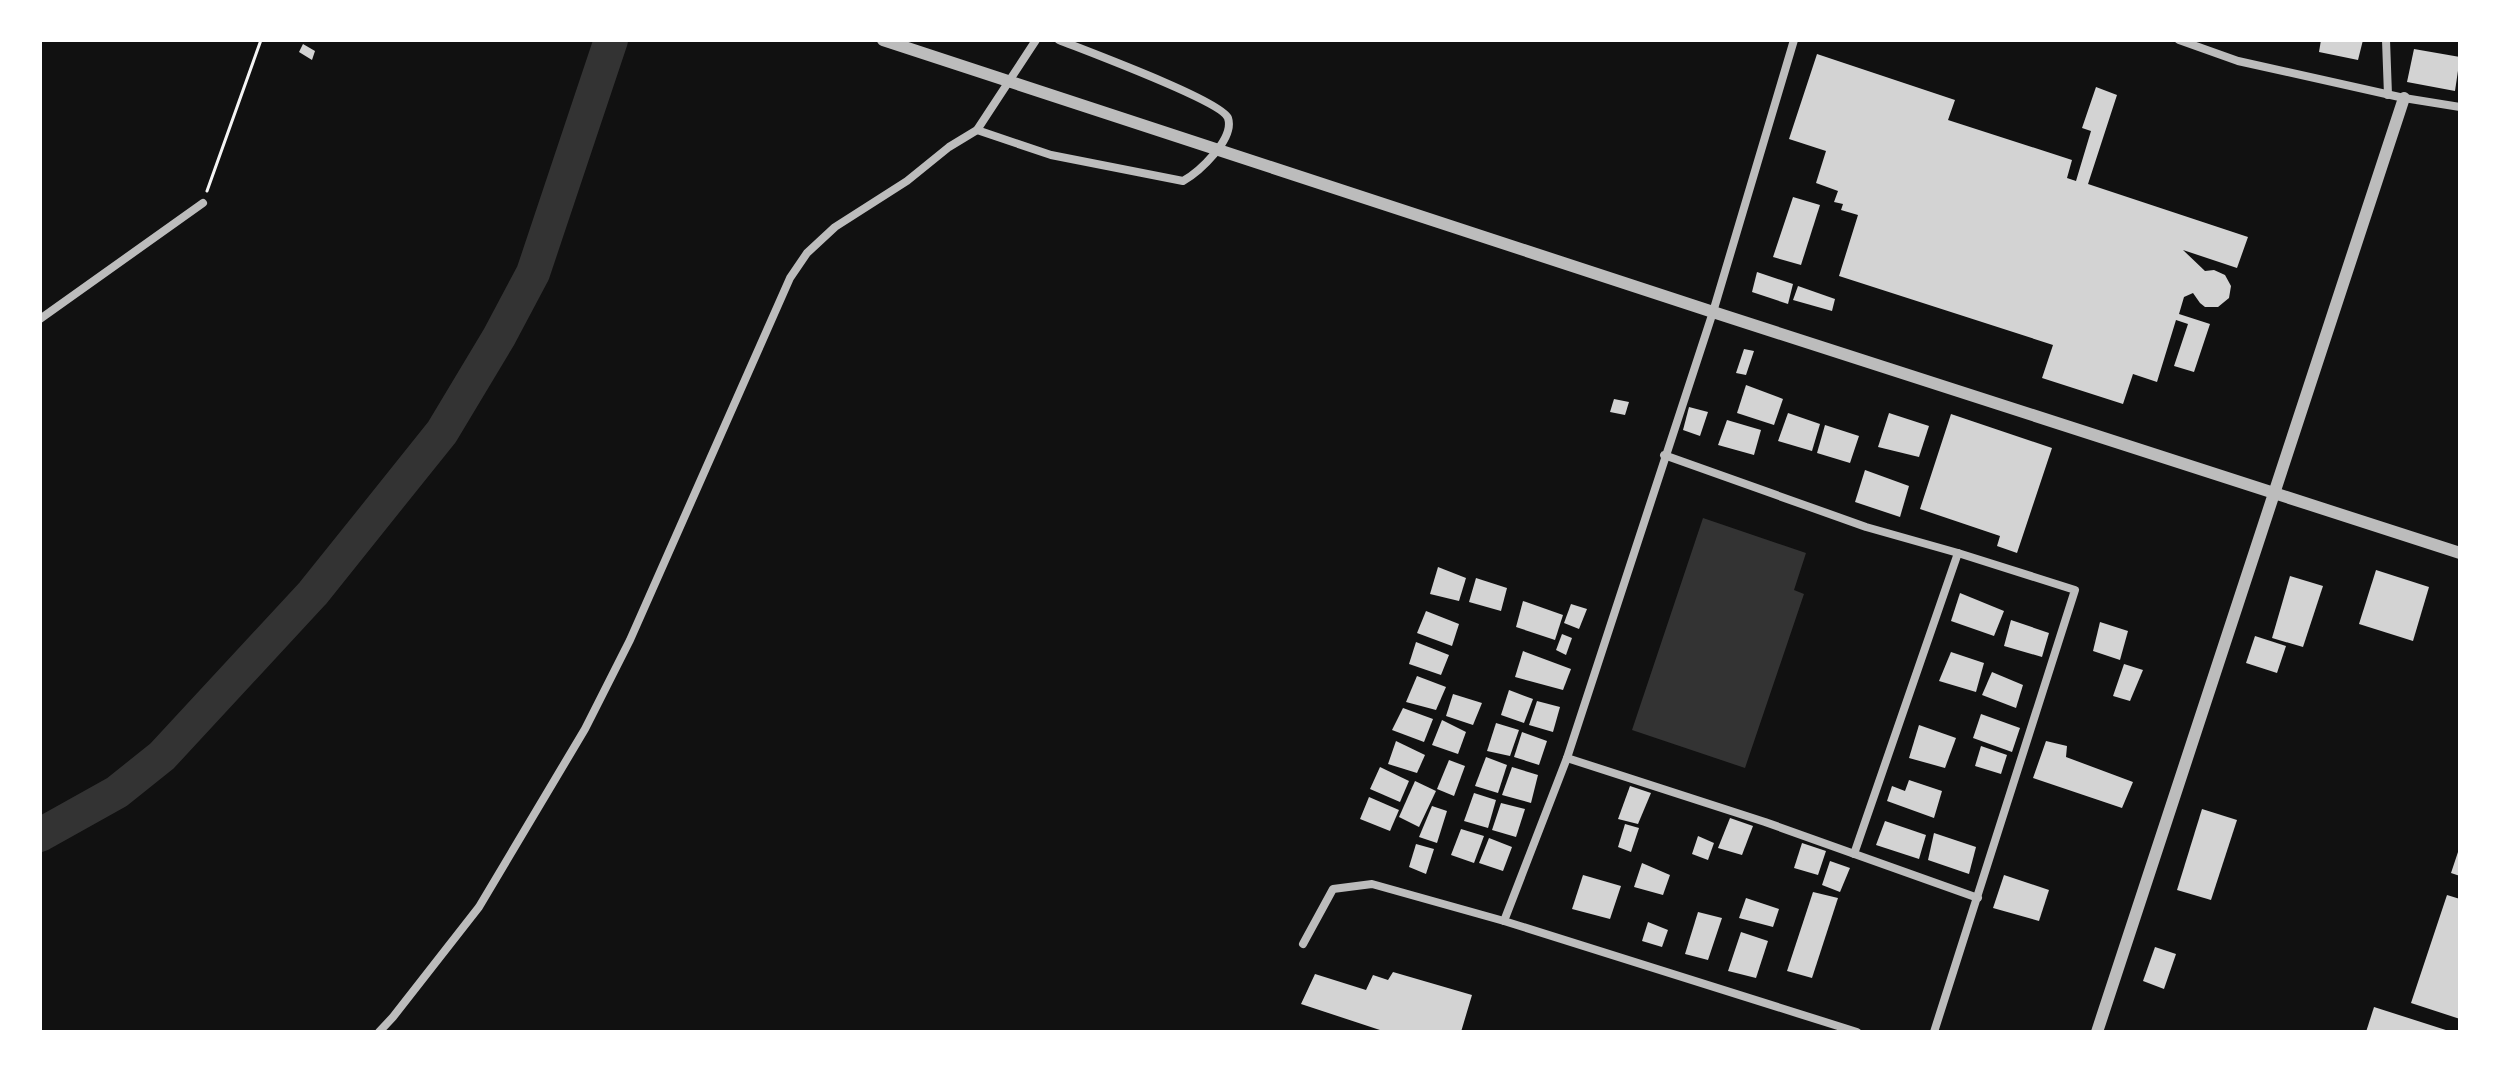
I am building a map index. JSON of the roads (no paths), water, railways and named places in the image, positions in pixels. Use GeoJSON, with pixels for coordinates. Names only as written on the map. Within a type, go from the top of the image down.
{"type":"FeatureCollection","features":[{"type":"Feature","properties":{"kind":"street"},"geometry":{"type":"LineString","coordinates":[[883,40],[2460,553]]}},
{"type":"Feature","properties":{"kind":"street"},"geometry":{"type":"LineString","coordinates":[[379,1032],[479,907],[585,729],[630,640],[790,278],[807,253],[835,227],[907,181],[949,147],[977,130],[1036,40]]}},
{"type":"Feature","properties":{"kind":"street"},"geometry":{"type":"LineString","coordinates":[[977,130],[1051,155],[1183,181],[1202,169],[1218,150],[1228,129],[1228,118],[1223,111],[1183,91],[1059,40]]}},
{"type":"Feature","properties":{"kind":"street"},"geometry":{"type":"LineString","coordinates":[[1504,921],[1567,758],[1713,312],[1794,40]]}},
{"type":"Feature","properties":{"kind":"street"},"geometry":{"type":"LineString","coordinates":[[2179,40],[2238,61],[2388,95],[2460,107]]}},
{"type":"Feature","properties":{"kind":"street"},"geometry":{"type":"LineString","coordinates":[[2386,40],[2388,95]]}},
{"type":"Feature","properties":{"kind":"street"},"geometry":{"type":"LineString","coordinates":[[2097,1032],[2404,98]]}},
{"type":"Feature","properties":{"kind":"street"},"geometry":{"type":"LineString","coordinates":[[40,319],[203,203]]}},
{"type":"Feature","properties":{"kind":"street"},"geometry":{"type":"LineString","coordinates":[[1664,455],[1866,527],[2075,590],[1934,1032]]}},
{"type":"Feature","properties":{"kind":"street"},"geometry":{"type":"LineString","coordinates":[[1854,854],[1958,553]]}},
{"type":"Feature","properties":{"kind":"street"},"geometry":{"type":"LineString","coordinates":[[1567,758],[1765,822],[1978,898]]}},
{"type":"Feature","properties":{"kind":"street"},"geometry":{"type":"LineString","coordinates":[[1303,944],[1333,889],[1372,884],[1504,921],[1857,1032]]}},
{"type":"Feature","properties":{"kind":"waterway"},"geometry":{"type":"LineString","coordinates":[[40,835],[117,792],[162,756],[313,593],[442,432],[533,273],[611,40]]}}]}
